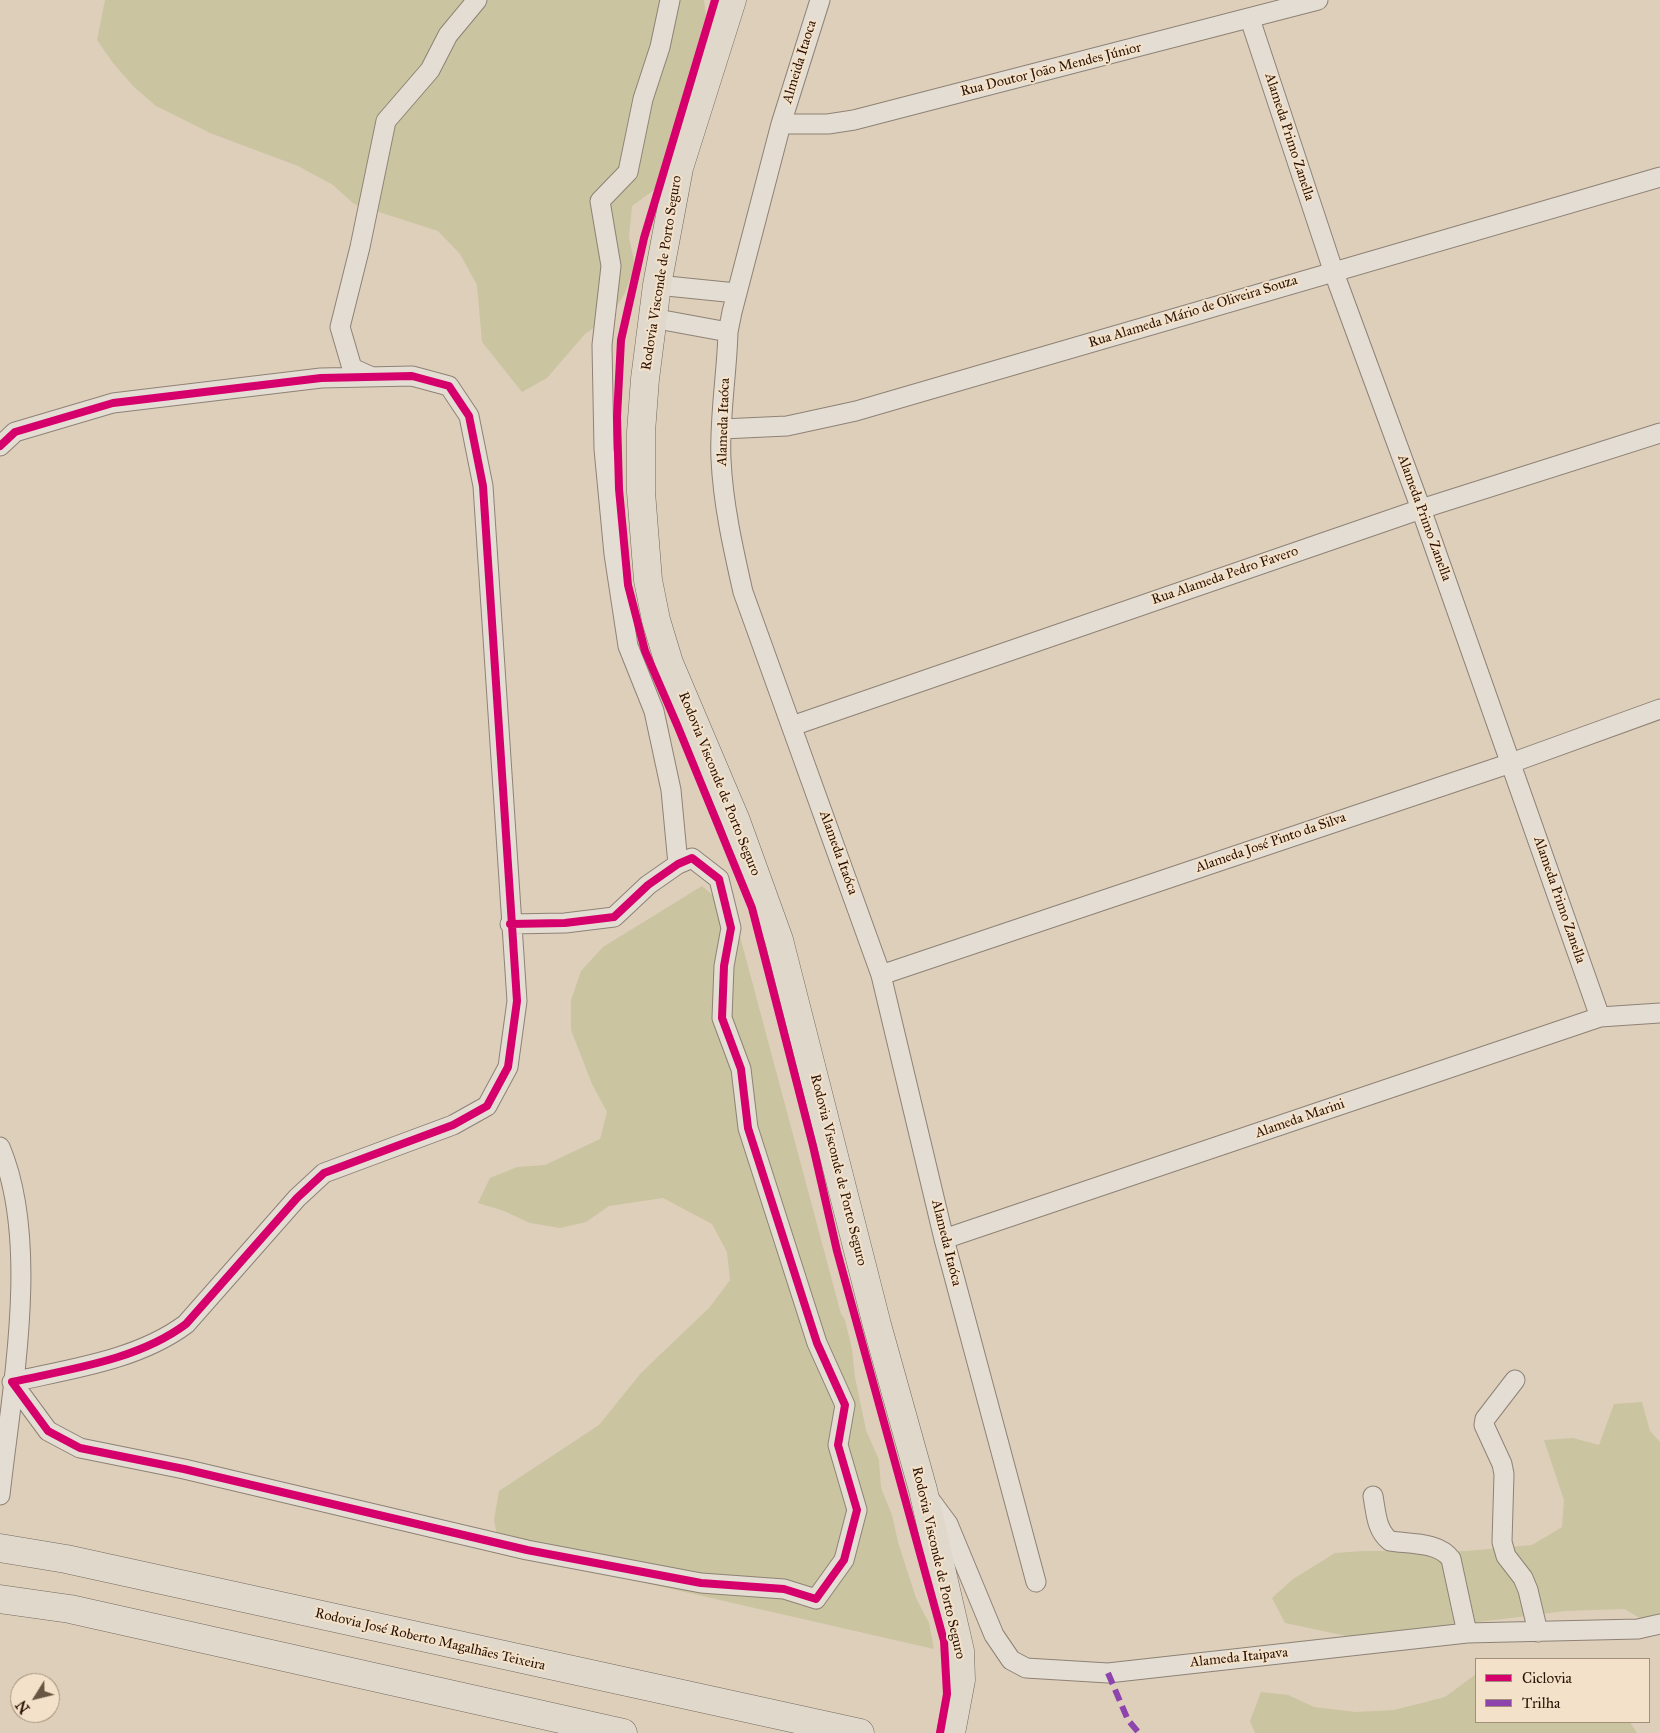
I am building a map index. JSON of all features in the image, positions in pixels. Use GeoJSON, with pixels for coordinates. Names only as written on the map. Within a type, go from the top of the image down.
{"type":"FeatureCollection","features":[{"type":"Feature","properties":{"kind":"main road","name":"Rodovia Visconde de Porto Seguro"},"geometry":{"type":"LineString","coordinates":[[732,0],[679,168],[652,318],[644,388],[641,492],[648,580],[656,620],[673,671],[736,820],[779,940],[877,1325],[923,1490],[960,1651],[961,1680],[953,1720]]}},
{"type":"Feature","properties":{"kind":"main road","name":"Rodovia José Roberto Magalhães Teixeira"},"geometry":{"type":"LineString","coordinates":[[0,1548],[66,1559],[860,1733]]}},
{"type":"Feature","properties":{"kind":"main road"},"geometry":{"type":"LineString","coordinates":[[0,1599],[70,1609],[623,1733]]}},
{"type":"Feature","properties":{"kind":"street"},"geometry":{"type":"LineString","coordinates":[[372,377],[352,368],[340,327],[386,121],[430,70],[448,35],[477,0]]}},
{"type":"Feature","properties":{"kind":"street"},"geometry":{"type":"LineString","coordinates":[[670,0],[660,47],[643,99],[628,172],[600,201],[611,266],[602,345],[604,449],[614,554],[628,646],[654,711],[671,790],[678,864]]}},
{"type":"Feature","properties":{"kind":"street","name":"Almeida Itaoca"},"geometry":{"type":"LineString","coordinates":[[781,124],[820,0]]}},
{"type":"Feature","properties":{"kind":"street","name":"Rua Doutor João Mendes Júnior"},"geometry":{"type":"LineString","coordinates":[[781,124],[828,124],[854,120],[1318,0]]}},
{"type":"Feature","properties":{"kind":"street","name":"Alameda Primo Zanella"},"geometry":{"type":"LineString","coordinates":[[1250,19],[1332,270],[1421,509],[1600,1017]]}},
{"type":"Feature","properties":{"kind":"street","name":"Alameda Itaóca"},"geometry":{"type":"LineString","coordinates":[[781,124],[754,234],[736,293],[728,332],[721,458],[734,552],[743,592],[881,974],[944,1240],[1036,1582]]}},
{"type":"Feature","properties":{"kind":"street","name":"Rua Alameda Mário de Oliveira Souza"},"geometry":{"type":"LineString","coordinates":[[722,429],[787,426],[856,411],[1332,270],[1660,176]]}},
{"type":"Feature","properties":{"kind":"street"},"geometry":{"type":"LineString","coordinates":[[657,285],[736,293]]}},
{"type":"Feature","properties":{"kind":"street"},"geometry":{"type":"LineString","coordinates":[[652,318],[728,332]]}},
{"type":"Feature","properties":{"kind":"street"},"geometry":{"type":"LineString","coordinates":[[0,446],[15,432],[114,403],[321,378],[412,376],[449,386],[468,416],[483,486],[504,782],[510,924],[517,1001],[508,1067],[488,1106],[453,1126],[324,1173],[290,1205],[186,1324],[169,1337],[146,1347],[8,1391]]}},
{"type":"Feature","properties":{"kind":"street","name":"Rua Alameda Pedro Favero"},"geometry":{"type":"LineString","coordinates":[[792,726],[1421,509],[1660,433]]}},
{"type":"Feature","properties":{"kind":"street","name":"Alameda José Pinto da Silva"},"geometry":{"type":"LineString","coordinates":[[881,974],[1511,763],[1660,709]]}},
{"type":"Feature","properties":{"kind":"street"},"geometry":{"type":"LineString","coordinates":[[8,1391],[48,1431],[80,1448],[184,1469],[528,1550],[701,1583],[784,1589],[816,1599],[844,1560],[857,1510],[838,1445],[844,1405],[817,1343],[748,1128],[741,1069],[722,1018],[724,966],[730,928],[719,879],[692,858],[678,864],[648,885],[614,918],[565,923],[510,924]]}},
{"type":"Feature","properties":{"kind":"street","name":"Alameda Marini"},"geometry":{"type":"LineString","coordinates":[[944,1240],[1600,1017],[1660,1013]]}},
{"type":"Feature","properties":{"kind":"street"},"geometry":{"type":"LineString","coordinates":[[0,1147],[18,1214],[21,1267],[8,1391],[0,1495]]}},
{"type":"Feature","properties":{"kind":"street"},"geometry":{"type":"LineString","coordinates":[[1515,1380],[1485,1419],[1484,1425],[1502,1464],[1504,1474],[1502,1542],[1506,1556],[1523,1578],[1528,1590],[1538,1632]]}},
{"type":"Feature","properties":{"kind":"street","name":"Alameda Itaipava"},"geometry":{"type":"LineString","coordinates":[[923,1490],[948,1524],[994,1635],[1011,1660],[1026,1668],[1108,1673],[1468,1633],[1638,1629],[1660,1624]]}},
{"type":"Feature","properties":{"kind":"street"},"geometry":{"type":"LineString","coordinates":[[1373,1496],[1379,1529],[1390,1541],[1438,1548],[1445,1551],[1451,1559],[1468,1633]]}},
{"type":"Feature","properties":{"kind":"shaded area"},"geometry":{"type":"Polygon","coordinates":[[[105,0],[704,0],[706,16],[698,43],[696,70],[658,187],[632,206],[629,238],[635,265],[625,293],[611,316],[585,334],[547,378],[522,392],[482,342],[477,285],[460,254],[438,231],[354,204],[333,185],[298,166],[210,133],[156,106],[134,87],[113,63],[97,40],[105,0]]]}},
{"type":"Feature","properties":{"kind":"shaded area"},"geometry":{"type":"Polygon","coordinates":[[[702,886],[724,905],[741,940],[841,1314],[845,1320],[866,1430],[879,1460],[881,1488],[892,1515],[898,1542],[916,1598],[929,1623],[934,1649],[584,1569],[497,1535],[494,1520],[499,1491],[599,1425],[641,1373],[710,1307],[730,1280],[727,1252],[712,1224],[663,1198],[609,1206],[586,1222],[560,1228],[530,1223],[504,1211],[478,1203],[490,1178],[517,1167],[545,1165],[600,1139],[607,1112],[592,1084],[571,1030],[571,1000],[581,971],[603,947],[702,886]]]}},
{"type":"Feature","properties":{"kind":"shaded area"},"geometry":{"type":"Polygon","coordinates":[[[1642,1402],[1650,1431],[1660,1442],[1660,1635],[1654,1626],[1624,1609],[1565,1611],[1356,1638],[1285,1623],[1272,1598],[1293,1579],[1335,1553],[1363,1551],[1467,1551],[1532,1545],[1562,1527],[1564,1500],[1544,1440],[1573,1438],[1599,1445],[1614,1404],[1642,1402]]]}},
{"type":"Feature","properties":{"kind":"shaded area"},"geometry":{"type":"Polygon","coordinates":[[[1475,1675],[1475,1723],[1631,1723],[1637,1733],[1255,1733],[1250,1721],[1261,1692],[1288,1695],[1314,1707],[1356,1712],[1394,1710],[1445,1697],[1475,1675]]]}},
{"type":"Feature","properties":{"kind":"marked path"},"geometry":{"type":"LineString","coordinates":[[1108,1673],[1128,1720],[1139,1733]]}},
{"type":"Feature","properties":{"kind":"cycle path"},"geometry":{"type":"LineString","coordinates":[[715,0],[644,238],[621,340],[617,417],[619,489],[628,585],[645,651],[752,908],[813,1146],[837,1251],[944,1641],[947,1694],[940,1733]]}},
{"type":"Feature","properties":{"kind":"cycle path"},"geometry":{"type":"LineString","coordinates":[[0,446],[15,432],[113,403],[321,378],[412,376],[449,386],[469,416],[483,486],[517,1001],[508,1067],[487,1106],[453,1125],[324,1173],[297,1198],[186,1324],[167,1336],[125,1355],[103,1362],[12,1382],[48,1431],[80,1448],[184,1469],[527,1550],[701,1583],[784,1589],[816,1599],[844,1560],[857,1510],[838,1445],[845,1405],[817,1343],[748,1128],[741,1069],[722,1018],[724,966],[731,928],[719,879],[692,858],[678,864],[648,885],[614,917],[565,923],[510,924]]}}]}
